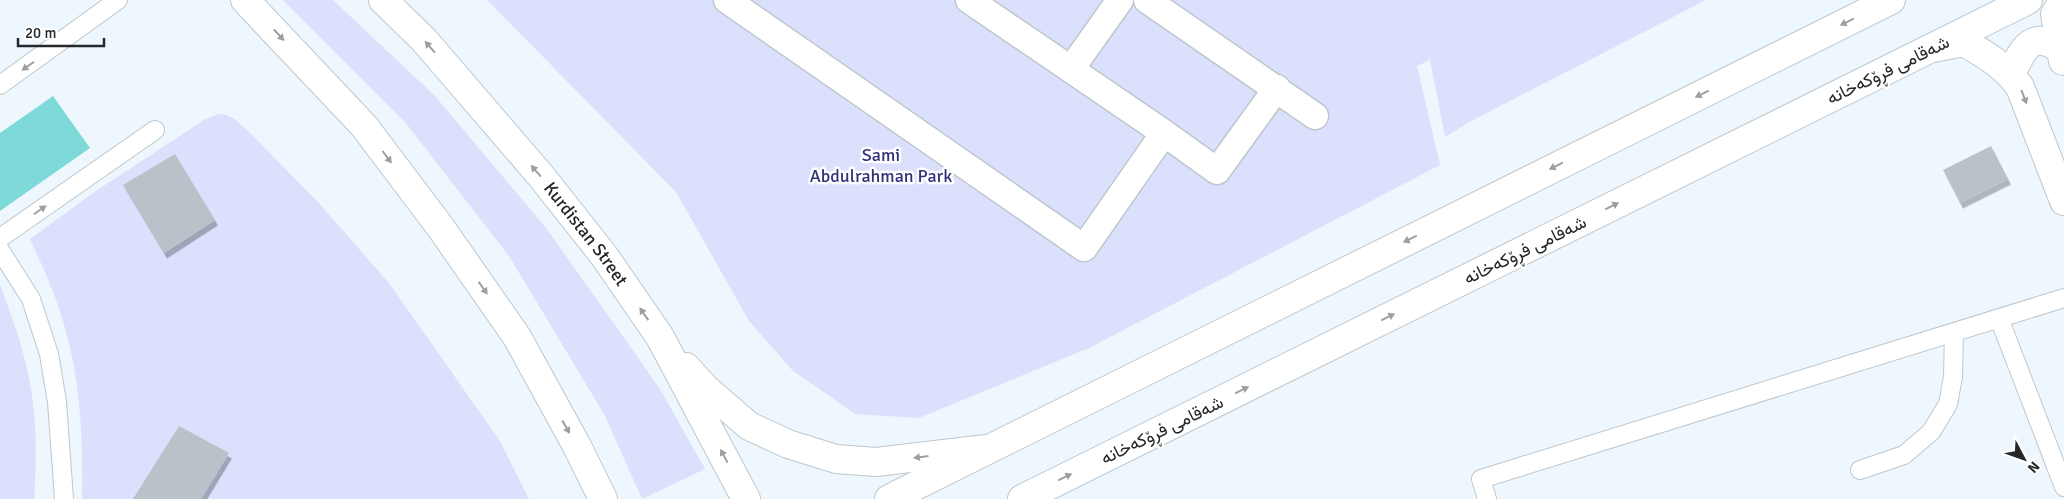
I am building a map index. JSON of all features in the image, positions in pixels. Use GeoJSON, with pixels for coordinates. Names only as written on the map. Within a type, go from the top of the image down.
{"type":"FeatureCollection","features":[{"type":"Feature","properties":{"kind":"main road"},"geometry":{"type":"LineString","coordinates":[[245,0],[364,126],[442,228],[516,337],[604,499]]}},
{"type":"Feature","properties":{"kind":"main road","name":"Kurdistan Street"},"geometry":{"type":"LineString","coordinates":[[383,0],[424,40],[541,176],[604,257],[660,337],[746,499]]}},
{"type":"Feature","properties":{"kind":"main road"},"geometry":{"type":"LineString","coordinates":[[889,499],[986,449],[1891,0]]}},
{"type":"Feature","properties":{"kind":"main road","name":"شەقامی فڕۆکەخانە"},"geometry":{"type":"LineString","coordinates":[[1022,499],[2028,0]]}},
{"type":"Feature","properties":{"kind":"main road"},"geometry":{"type":"LineString","coordinates":[[2063,56],[2055,14],[2064,0]]}},
{"type":"Feature","properties":{"kind":"main road"},"geometry":{"type":"LineString","coordinates":[[2011,74],[2018,57],[2034,41],[2041,39],[2051,43],[2063,56]]}},
{"type":"Feature","properties":{"kind":"main road"},"geometry":{"type":"LineString","coordinates":[[1929,49],[1964,42],[1993,59],[2011,74],[2020,87],[2064,201]]}},
{"type":"Feature","properties":{"kind":"main road"},"geometry":{"type":"LineString","coordinates":[[660,337],[705,388],[749,426],[788,444],[836,459],[876,462],[986,449]]}},
{"type":"Feature","properties":{"kind":"street"},"geometry":{"type":"LineString","coordinates":[[727,0],[753,7],[1084,248],[1164,133]]}},
{"type":"Feature","properties":{"kind":"street"},"geometry":{"type":"LineString","coordinates":[[969,0],[1217,171],[1276,88]]}},
{"type":"Feature","properties":{"kind":"street"},"geometry":{"type":"LineString","coordinates":[[1071,69],[1120,0]]}},
{"type":"Feature","properties":{"kind":"street"},"geometry":{"type":"LineString","coordinates":[[1147,0],[1315,116]]}},
{"type":"Feature","properties":{"kind":"lane"},"geometry":{"type":"LineString","coordinates":[[0,85],[114,3]]}},
{"type":"Feature","properties":{"kind":"lane"},"geometry":{"type":"LineString","coordinates":[[0,238],[155,130]]}},
{"type":"Feature","properties":{"kind":"lane"},"geometry":{"type":"LineString","coordinates":[[0,250],[31,299],[49,354],[58,411],[64,499]]}},
{"type":"Feature","properties":{"kind":"lane"},"geometry":{"type":"LineString","coordinates":[[1487,499],[1481,479],[2064,298]]}},
{"type":"Feature","properties":{"kind":"lane"},"geometry":{"type":"LineString","coordinates":[[1999,318],[2064,487]]}},
{"type":"Feature","properties":{"kind":"lane"},"geometry":{"type":"LineString","coordinates":[[1860,470],[1904,455],[1932,432],[1948,404],[1953,377],[1954,332]]}},
{"type":"Feature","properties":{"kind":"green space"},"geometry":{"type":"Polygon","coordinates":[[[283,0],[333,0],[434,95],[547,229],[660,389],[705,469],[642,499],[604,414],[509,256],[405,122],[283,0]]]}},
{"type":"Feature","properties":{"kind":"green space","name":"Sami Abdulrahman Park"},"geometry":{"type":"Polygon","coordinates":[[[487,0],[1706,0],[1471,121],[1445,137],[1430,60],[1417,66],[1440,165],[1089,348],[919,418],[855,414],[792,370],[749,321],[676,192],[487,0]]]}},
{"type":"Feature","properties":{"kind":"green space"},"geometry":{"type":"Polygon","coordinates":[[[218,114],[227,115],[236,120],[251,134],[317,201],[389,283],[500,441],[529,499],[82,499],[80,413],[75,370],[58,305],[30,239],[96,191],[204,120],[218,114]]]}},
{"type":"Feature","properties":{"kind":"green space"},"geometry":{"type":"Polygon","coordinates":[[[0,284],[21,344],[30,381],[36,449],[34,499],[0,499],[0,284]]]}},
{"type":"Feature","properties":{"kind":"water"},"geometry":{"type":"Polygon","coordinates":[[[53,96],[90,148],[0,211],[0,133],[53,96]]]}},
{"type":"Feature","properties":{"kind":"building"},"geometry":{"type":"Polygon","coordinates":[[[1991,146],[2008,179],[1960,203],[1943,170],[1991,146]]]}},
{"type":"Feature","properties":{"kind":"building"},"geometry":{"type":"Polygon","coordinates":[[[175,154],[215,220],[164,253],[123,185],[175,154]]]}},
{"type":"Feature","properties":{"kind":"building"},"geometry":{"type":"Polygon","coordinates":[[[179,426],[229,453],[201,499],[133,499],[179,426]]]}}]}
